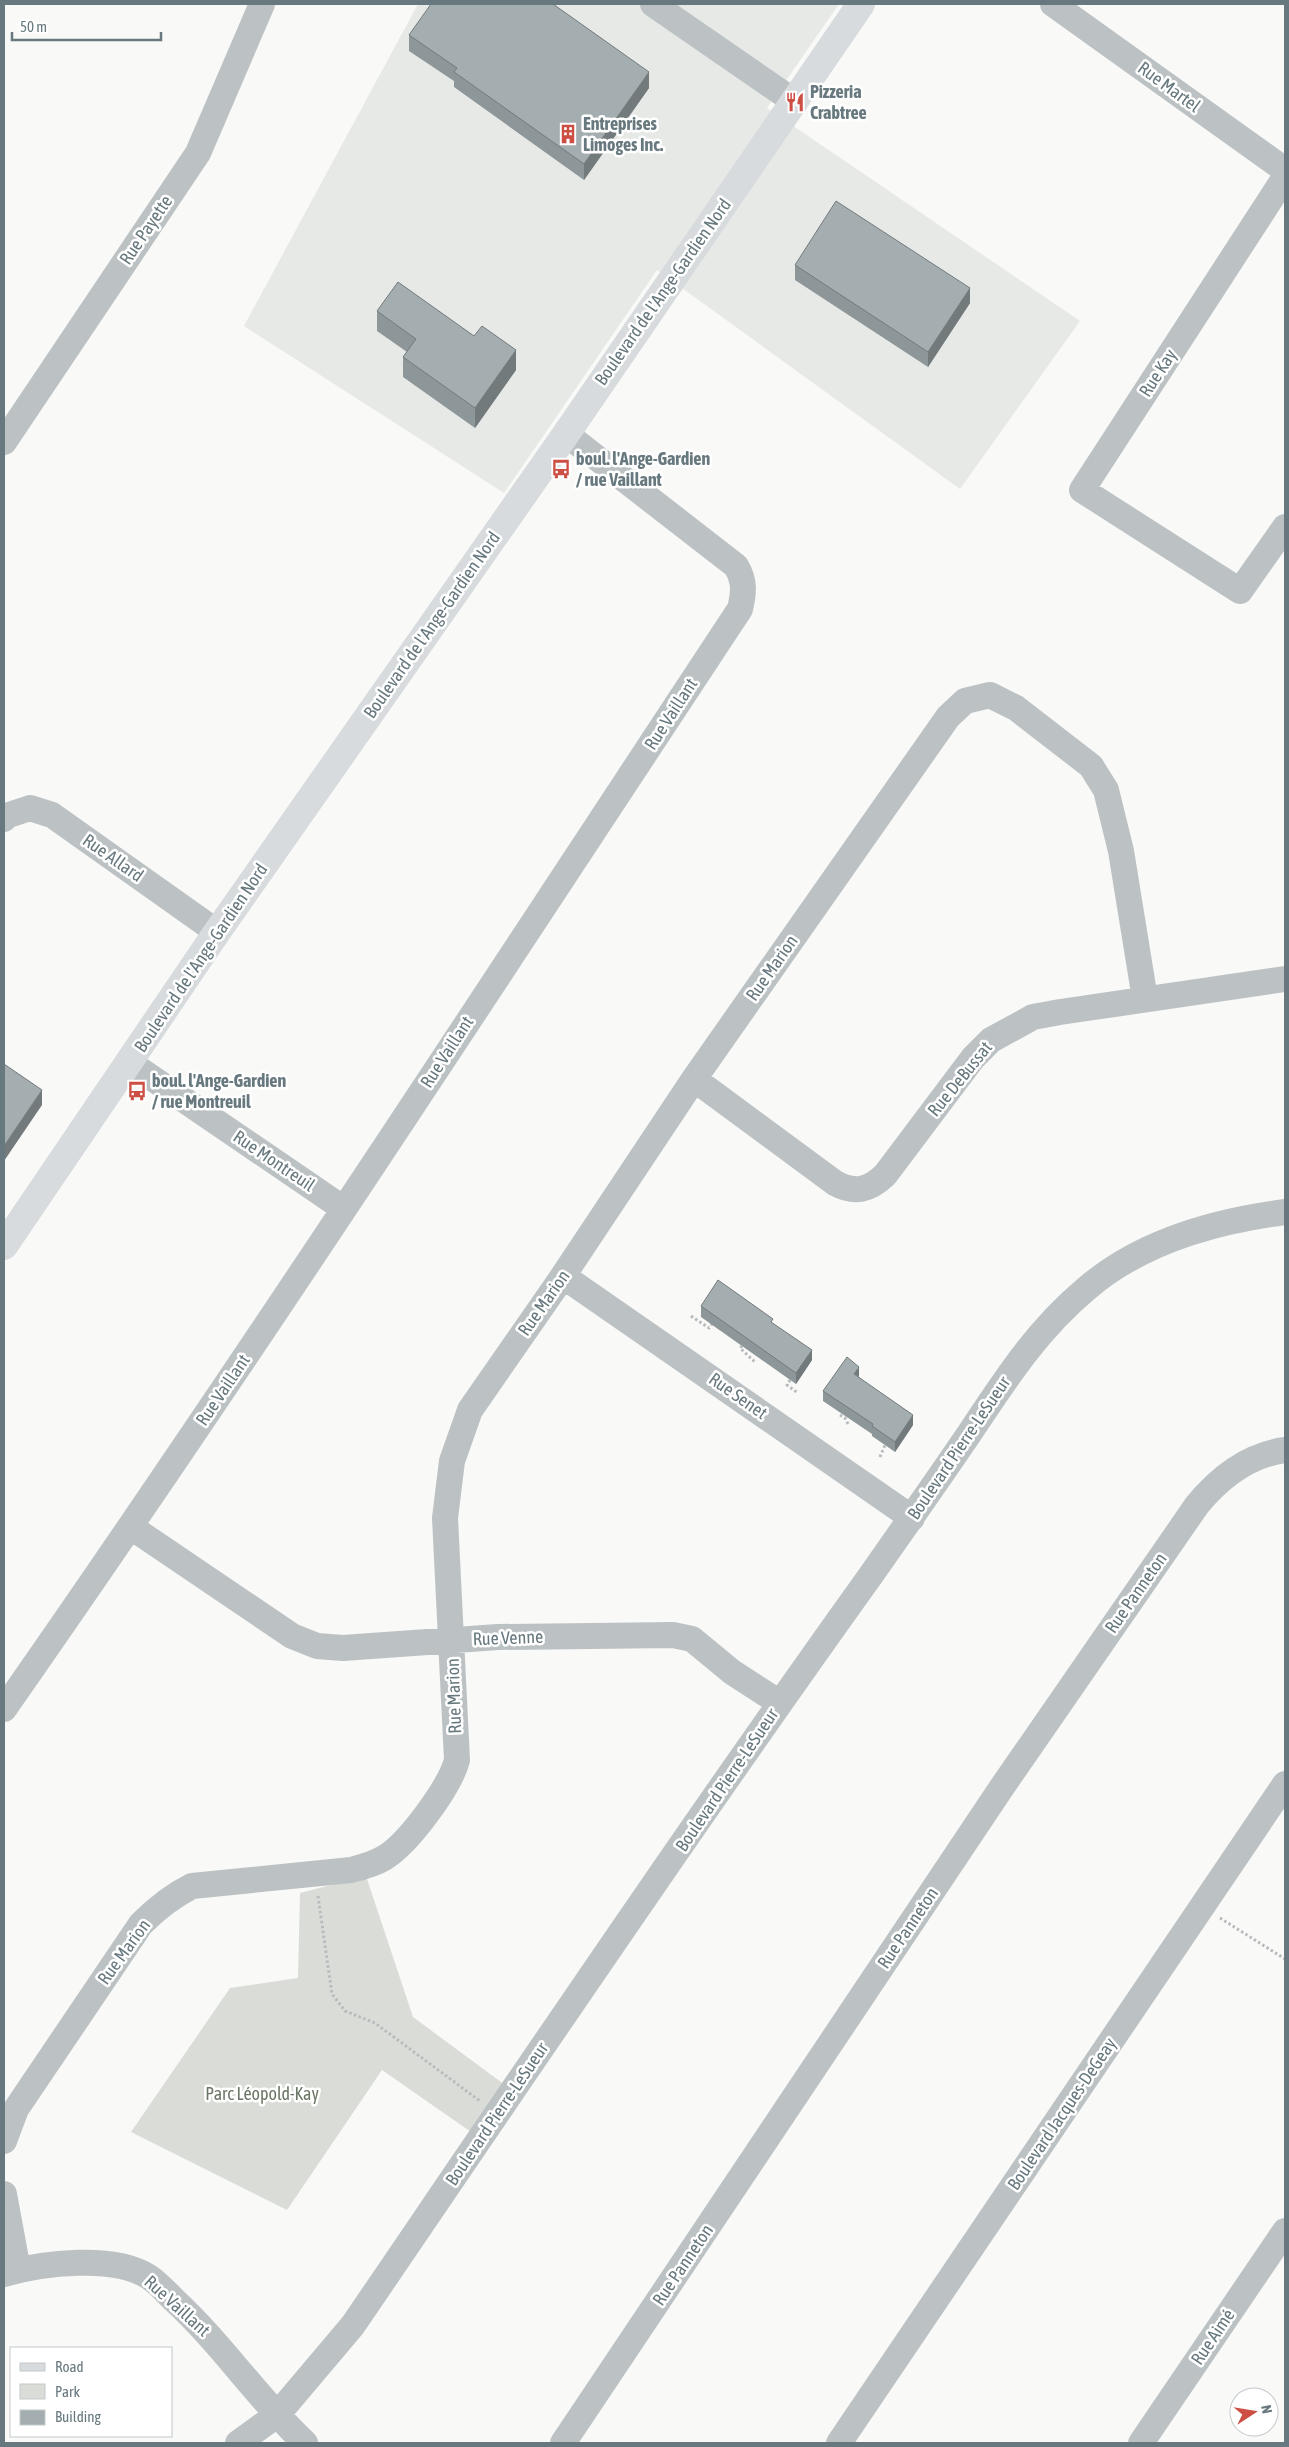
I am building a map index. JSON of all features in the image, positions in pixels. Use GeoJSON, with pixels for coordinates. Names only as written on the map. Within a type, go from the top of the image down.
{"type":"FeatureCollection","features":[{"type":"Feature","properties":{"kind":"main road","name":"Boulevard de l'Ange-Gardien Nord"},"geometry":{"type":"LineString","coordinates":[[4,1246],[130,1063],[217,932],[566,434],[861,4]]}},
{"type":"Feature","properties":{"kind":"street","name":"Rue Payette"},"geometry":{"type":"LineString","coordinates":[[4,442],[198,154],[260,4]]}},
{"type":"Feature","properties":{"kind":"street"},"geometry":{"type":"LineString","coordinates":[[653,4],[794,102]]}},
{"type":"Feature","properties":{"kind":"street","name":"Rue Martel"},"geometry":{"type":"LineString","coordinates":[[1053,4],[1285,170]]}},
{"type":"Feature","properties":{"kind":"street","name":"Rue Kay"},"geometry":{"type":"LineString","coordinates":[[1285,177],[1082,490],[1240,591],[1285,527]]}},
{"type":"Feature","properties":{"kind":"street","name":"Rue Vaillant"},"geometry":{"type":"LineString","coordinates":[[4,1709],[131,1527],[344,1209],[740,609],[744,592],[742,578],[736,566],[566,434]]}},
{"type":"Feature","properties":{"kind":"street","name":"Rue Marion"},"geometry":{"type":"LineString","coordinates":[[4,2141],[16,2108],[141,1924],[158,1907],[174,1895],[192,1886],[351,1870],[385,1858],[412,1832],[447,1784],[457,1760],[445,1518],[452,1461],[458,1438],[470,1410],[563,1276],[694,1079],[948,717],[965,701],[990,695],[1016,708],[1091,766],[1106,790],[1120,851],[1146,998]]}},
{"type":"Feature","properties":{"kind":"street","name":"Rue Allard"},"geometry":{"type":"LineString","coordinates":[[4,819],[6,816],[30,808],[52,815],[217,932]]}},
{"type":"Feature","properties":{"kind":"street","name":"Rue DeBussat"},"geometry":{"type":"LineString","coordinates":[[694,1079],[835,1184],[847,1190],[861,1190],[874,1184],[885,1175],[973,1058],[991,1040],[1033,1018],[1146,998],[1285,978]]}},
{"type":"Feature","properties":{"kind":"street","name":"Rue Montreuil"},"geometry":{"type":"LineString","coordinates":[[130,1063],[344,1209]]}},
{"type":"Feature","properties":{"kind":"street","name":"Boulevard Pierre-LeSueur"},"geometry":{"type":"LineString","coordinates":[[238,2443],[277,2416],[352,2325],[780,1703],[912,1518],[1029,1346],[1088,1287],[1140,1252],[1200,1230],[1254,1216],[1285,1212]]}},
{"type":"Feature","properties":{"kind":"street","name":"Rue Senet"},"geometry":{"type":"LineString","coordinates":[[563,1276],[912,1518]]}},
{"type":"Feature","properties":{"kind":"street","name":"Rue Panneton"},"geometry":{"type":"LineString","coordinates":[[564,2443],[1002,1787],[1197,1505],[1218,1481],[1244,1462],[1285,1450]]}},
{"type":"Feature","properties":{"kind":"street","name":"Rue Venne"},"geometry":{"type":"LineString","coordinates":[[131,1527],[292,1636],[317,1646],[343,1648],[452,1640],[673,1635],[692,1639],[732,1672],[780,1703]]}},
{"type":"Feature","properties":{"kind":"street","name":"Boulevard Jacques-DeGeay"},"geometry":{"type":"LineString","coordinates":[[839,2443],[1285,1784]]}},
{"type":"Feature","properties":{"kind":"street"},"geometry":{"type":"LineString","coordinates":[[4,2194],[11,2272]]}},
{"type":"Feature","properties":{"kind":"street","name":"Rue Aimé"},"geometry":{"type":"LineString","coordinates":[[1141,2443],[1285,2231]]}},
{"type":"Feature","properties":{"kind":"street","name":"Rue Vaillant"},"geometry":{"type":"LineString","coordinates":[[11,2272],[84,2262],[125,2267],[149,2276],[223,2350],[277,2416],[305,2443]]}},
{"type":"Feature","properties":{"kind":"path"},"geometry":{"type":"LineString","coordinates":[[691,1316],[710,1328],[712,1324]]}},
{"type":"Feature","properties":{"kind":"path"},"geometry":{"type":"LineString","coordinates":[[742,1346],[740,1348],[756,1363]]}},
{"type":"Feature","properties":{"kind":"path"},"geometry":{"type":"LineString","coordinates":[[790,1380],[787,1385],[798,1393]]}},
{"type":"Feature","properties":{"kind":"path"},"geometry":{"type":"LineString","coordinates":[[840,1415],[845,1418],[848,1426]]}},
{"type":"Feature","properties":{"kind":"path"},"geometry":{"type":"LineString","coordinates":[[880,1458],[885,1445]]}},
{"type":"Feature","properties":{"kind":"path"},"geometry":{"type":"LineString","coordinates":[[314,1873],[332,1994],[345,2011],[376,2023],[498,2114]]}},
{"type":"Feature","properties":{"kind":"path"},"geometry":{"type":"LineString","coordinates":[[1202,1907],[1285,1959]]}},
{"type":"Feature","properties":{"kind":"shaded area"},"geometry":{"type":"Polygon","coordinates":[[[418,4],[839,4],[767,108],[1080,321],[960,489],[657,270],[504,493],[244,326],[418,4]]]}},
{"type":"Feature","properties":{"kind":"green space","name":"Parc Léopold-Kay"},"geometry":{"type":"Polygon","coordinates":[[[366,1876],[413,2017],[505,2085],[471,2132],[382,2070],[287,2210],[131,2132],[230,1988],[298,1978],[300,1893],[366,1876]]]}},
{"type":"Feature","properties":{"kind":"building","name":"Entreprises Limoges Inc."},"geometry":{"type":"Polygon","coordinates":[[[431,4],[553,4],[649,72],[584,164],[454,72],[457,68],[409,35],[431,4]]]}},
{"type":"Feature","properties":{"kind":"building"},"geometry":{"type":"Polygon","coordinates":[[[836,201],[970,288],[928,352],[795,265],[836,201]]]}},
{"type":"Feature","properties":{"kind":"building"},"geometry":{"type":"Polygon","coordinates":[[[398,282],[474,336],[482,326],[516,350],[475,408],[403,357],[416,339],[377,311],[398,282]]]}},
{"type":"Feature","properties":{"kind":"building"},"geometry":{"type":"Polygon","coordinates":[[[4,1064],[42,1090],[4,1146],[4,1064]]]}},
{"type":"Feature","properties":{"kind":"building"},"geometry":{"type":"Polygon","coordinates":[[[718,1280],[773,1319],[771,1322],[812,1350],[796,1373],[701,1306],[718,1280]]]}},
{"type":"Feature","properties":{"kind":"building"},"geometry":{"type":"Polygon","coordinates":[[[847,1357],[859,1367],[854,1374],[913,1415],[895,1442],[872,1426],[873,1424],[823,1391],[847,1357]]]}},
{"type":"Feature","properties":{"kind":"place","name":"Pizzeria Crabtree"},"geometry":{"type":"Point","coordinates":[795,102]}},
{"type":"Feature","properties":{"kind":"place","name":"Entreprises Limoges Inc."},"geometry":{"type":"Point","coordinates":[568,134]}},
{"type":"Feature","properties":{"kind":"place","name":"boul. l'Ange-Gardien / rue Vaillant"},"geometry":{"type":"Point","coordinates":[561,469]}},
{"type":"Feature","properties":{"kind":"place","name":"boul. l'Ange-Gardien / rue Montreuil"},"geometry":{"type":"Point","coordinates":[137,1091]}}]}
